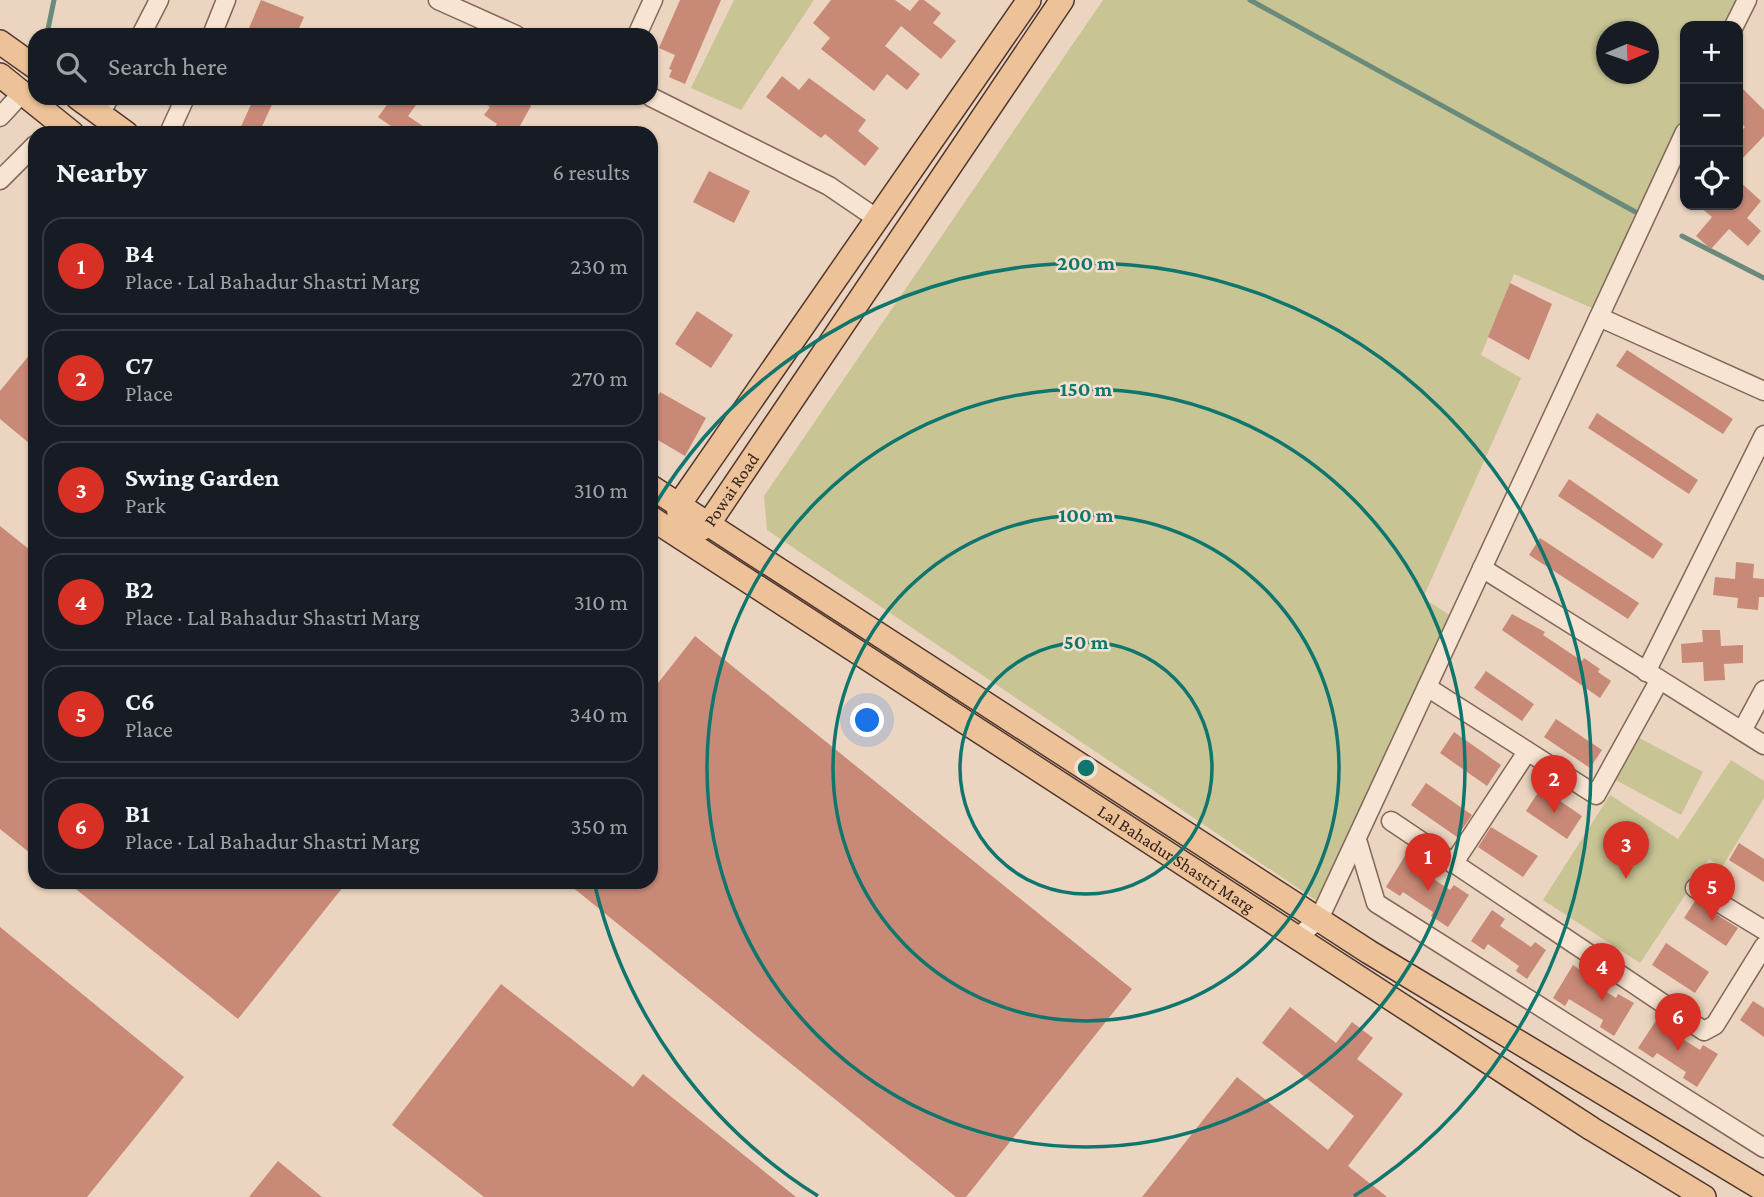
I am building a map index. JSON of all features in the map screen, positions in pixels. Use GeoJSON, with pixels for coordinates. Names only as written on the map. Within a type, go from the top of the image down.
{"type":"FeatureCollection","features":[{"type":"Feature","properties":{"kind":"main road","name":"Powai Road"},"geometry":{"type":"LineString","coordinates":[[1029,0],[678,506],[682,538],[707,526],[1062,0]]}},
{"type":"Feature","properties":{"kind":"main road"},"geometry":{"type":"LineString","coordinates":[[0,42],[28,62]]}},
{"type":"Feature","properties":{"kind":"main road"},"geometry":{"type":"LineString","coordinates":[[0,75],[28,97]]}},
{"type":"Feature","properties":{"kind":"main road"},"geometry":{"type":"LineString","coordinates":[[36,105],[56,126]]}},
{"type":"Feature","properties":{"kind":"main road"},"geometry":{"type":"LineString","coordinates":[[104,106],[121,126]]}},
{"type":"Feature","properties":{"kind":"main road"},"geometry":{"type":"LineString","coordinates":[[658,492],[678,506]]}},
{"type":"Feature","properties":{"kind":"main road","name":"Lal Bahadur Shastri Marg"},"geometry":{"type":"LineString","coordinates":[[678,506],[1319,919],[1764,1190]]}},
{"type":"Feature","properties":{"kind":"main road","name":"Lal Bahadur Shastri Marg"},"geometry":{"type":"LineString","coordinates":[[658,523],[1592,1129],[1704,1197]]}},
{"type":"Feature","properties":{"kind":"street"},"geometry":{"type":"LineString","coordinates":[[145,28],[159,0]]}},
{"type":"Feature","properties":{"kind":"street"},"geometry":{"type":"LineString","coordinates":[[215,28],[226,0]]}},
{"type":"Feature","properties":{"kind":"street"},"geometry":{"type":"LineString","coordinates":[[438,0],[500,28]]}},
{"type":"Feature","properties":{"kind":"street"},"geometry":{"type":"LineString","coordinates":[[640,28],[653,0]]}},
{"type":"Feature","properties":{"kind":"street"},"geometry":{"type":"LineString","coordinates":[[1736,21],[1746,0]]}},
{"type":"Feature","properties":{"kind":"street"},"geometry":{"type":"LineString","coordinates":[[0,117],[23,92]]}},
{"type":"Feature","properties":{"kind":"street"},"geometry":{"type":"LineString","coordinates":[[658,100],[829,186],[876,218]]}},
{"type":"Feature","properties":{"kind":"street"},"geometry":{"type":"LineString","coordinates":[[172,126],[182,105]]}},
{"type":"Feature","properties":{"kind":"street"},"geometry":{"type":"LineString","coordinates":[[1298,937],[1319,919],[1680,143]]}},
{"type":"Feature","properties":{"kind":"street"},"geometry":{"type":"LineString","coordinates":[[0,180],[28,152]]}},
{"type":"Feature","properties":{"kind":"street"},"geometry":{"type":"LineString","coordinates":[[1599,317],[1764,391]]}},
{"type":"Feature","properties":{"kind":"street"},"geometry":{"type":"LineString","coordinates":[[1427,687],[1596,795],[1764,435]]}},
{"type":"Feature","properties":{"kind":"street"},"geometry":{"type":"LineString","coordinates":[[1482,568],[1764,745]]}},
{"type":"Feature","properties":{"kind":"street"},"geometry":{"type":"LineString","coordinates":[[1742,731],[1764,690]]}},
{"type":"Feature","properties":{"kind":"street"},"geometry":{"type":"LineString","coordinates":[[1453,863],[1527,752]]}},
{"type":"Feature","properties":{"kind":"street"},"geometry":{"type":"LineString","coordinates":[[1391,821],[1704,1031],[1715,1025],[1764,946]]}},
{"type":"Feature","properties":{"kind":"street"},"geometry":{"type":"LineString","coordinates":[[1358,843],[1376,904],[1764,1148]]}},
{"type":"Feature","properties":{"kind":"street"},"geometry":{"type":"LineString","coordinates":[[1695,888],[1764,930]]}},
{"type":"Feature","properties":{"kind":"shaded area"},"geometry":{"type":"Polygon","coordinates":[[[734,0],[814,0],[741,110],[691,88],[734,0]]]}},
{"type":"Feature","properties":{"kind":"shaded area"},"geometry":{"type":"Polygon","coordinates":[[[1103,0],[1746,0],[1736,21],[1680,21],[1680,141],[1601,312],[1514,274],[1481,355],[1521,378],[1423,598],[1456,619],[1317,901],[767,530],[764,496],[1103,0]]]}},
{"type":"Feature","properties":{"kind":"shaded area"},"geometry":{"type":"Polygon","coordinates":[[[1632,734],[1703,772],[1681,815],[1610,777],[1632,734]]]}},
{"type":"Feature","properties":{"kind":"shaded area"},"geometry":{"type":"Polygon","coordinates":[[[1731,760],[1764,781],[1764,798],[1722,867],[1709,859],[1640,963],[1543,900],[1610,795],[1678,839],[1731,760]]]}},
{"type":"Feature","properties":{"kind":"building"},"geometry":{"type":"Polygon","coordinates":[[[261,0],[304,17],[299,28],[249,28],[261,0]]]}},
{"type":"Feature","properties":{"kind":"building"},"geometry":{"type":"Polygon","coordinates":[[[680,0],[721,0],[685,84],[669,77],[672,70],[669,69],[675,55],[659,48],[680,0]]]}},
{"type":"Feature","properties":{"kind":"building"},"geometry":{"type":"Polygon","coordinates":[[[831,0],[895,0],[910,11],[919,0],[924,0],[941,13],[933,23],[956,41],[941,59],[901,26],[885,46],[920,74],[907,90],[887,74],[874,91],[821,49],[830,38],[813,23],[831,0]]]}},
{"type":"Feature","properties":{"kind":"building"},"geometry":{"type":"Polygon","coordinates":[[[782,76],[799,90],[809,78],[866,120],[858,131],[879,148],[865,166],[825,134],[821,138],[766,97],[782,76]]]}},
{"type":"Feature","properties":{"kind":"building"},"geometry":{"type":"Polygon","coordinates":[[[1743,89],[1764,110],[1764,136],[1743,158],[1743,89]]]}},
{"type":"Feature","properties":{"kind":"building"},"geometry":{"type":"Polygon","coordinates":[[[251,105],[272,105],[262,126],[241,126],[251,105]]]}},
{"type":"Feature","properties":{"kind":"building"},"geometry":{"type":"Polygon","coordinates":[[[387,105],[416,105],[408,116],[423,126],[391,126],[378,117],[387,105]]]}},
{"type":"Feature","properties":{"kind":"building"},"geometry":{"type":"Polygon","coordinates":[[[487,105],[531,106],[520,126],[496,126],[497,124],[484,115],[490,107],[487,105]]]}},
{"type":"Feature","properties":{"kind":"building"},"geometry":{"type":"Polygon","coordinates":[[[709,171],[750,191],[734,223],[693,202],[709,171]]]}},
{"type":"Feature","properties":{"kind":"building"},"geometry":{"type":"Polygon","coordinates":[[[1743,185],[1761,201],[1747,218],[1761,231],[1748,246],[1729,229],[1711,249],[1696,236],[1712,217],[1704,210],[1743,210],[1743,185]]]}},
{"type":"Feature","properties":{"kind":"building"},"geometry":{"type":"Polygon","coordinates":[[[1510,283],[1552,304],[1529,360],[1488,337],[1510,283]]]}},
{"type":"Feature","properties":{"kind":"building"},"geometry":{"type":"Polygon","coordinates":[[[697,311],[733,335],[711,368],[675,344],[697,311]]]}},
{"type":"Feature","properties":{"kind":"building"},"geometry":{"type":"Polygon","coordinates":[[[1627,350],[1733,419],[1723,434],[1616,366],[1627,350]]]}},
{"type":"Feature","properties":{"kind":"building"},"geometry":{"type":"Polygon","coordinates":[[[28,357],[28,442],[0,419],[0,391],[28,357]]]}},
{"type":"Feature","properties":{"kind":"building"},"geometry":{"type":"Polygon","coordinates":[[[660,392],[706,418],[685,456],[658,440],[660,392]]]}},
{"type":"Feature","properties":{"kind":"building"},"geometry":{"type":"Polygon","coordinates":[[[1597,413],[1698,480],[1689,494],[1588,428],[1597,413]]]}},
{"type":"Feature","properties":{"kind":"building"},"geometry":{"type":"Polygon","coordinates":[[[1569,479],[1663,544],[1653,559],[1558,496],[1569,479]]]}},
{"type":"Feature","properties":{"kind":"building"},"geometry":{"type":"Polygon","coordinates":[[[0,526],[28,548],[28,851],[0,829],[0,526]]]}},
{"type":"Feature","properties":{"kind":"building"},"geometry":{"type":"Polygon","coordinates":[[[1540,538],[1639,603],[1628,619],[1529,555],[1540,538]]]}},
{"type":"Feature","properties":{"kind":"building"},"geometry":{"type":"Polygon","coordinates":[[[1736,562],[1754,564],[1753,578],[1764,579],[1764,597],[1759,597],[1758,610],[1737,608],[1738,598],[1713,595],[1715,577],[1735,579],[1736,562]]]}},
{"type":"Feature","properties":{"kind":"building"},"geometry":{"type":"Polygon","coordinates":[[[1512,614],[1545,632],[1543,635],[1582,661],[1584,658],[1600,669],[1598,672],[1611,681],[1600,698],[1502,630],[1512,614]]]}},
{"type":"Feature","properties":{"kind":"building"},"geometry":{"type":"Polygon","coordinates":[[[1702,630],[1720,630],[1721,646],[1743,645],[1743,663],[1724,664],[1725,680],[1704,681],[1703,662],[1682,663],[1681,644],[1703,642],[1702,630]]]}},
{"type":"Feature","properties":{"kind":"building"},"geometry":{"type":"Polygon","coordinates":[[[695,636],[1132,989],[966,1197],[956,1197],[575,889],[658,889],[658,683],[695,636]]]}},
{"type":"Feature","properties":{"kind":"building"},"geometry":{"type":"Polygon","coordinates":[[[1486,671],[1534,704],[1522,721],[1474,688],[1486,671]]]}},
{"type":"Feature","properties":{"kind":"building"},"geometry":{"type":"Polygon","coordinates":[[[1556,719],[1602,750],[1590,768],[1544,737],[1556,719]]]}},
{"type":"Feature","properties":{"kind":"building"},"geometry":{"type":"Polygon","coordinates":[[[1454,732],[1501,765],[1487,786],[1440,753],[1454,732]]]}},
{"type":"Feature","properties":{"kind":"building"},"geometry":{"type":"Polygon","coordinates":[[[1426,783],[1472,815],[1457,837],[1411,805],[1426,783]]]}},
{"type":"Feature","properties":{"kind":"building"},"geometry":{"type":"Polygon","coordinates":[[[1541,788],[1582,816],[1567,839],[1526,811],[1541,788]]]}},
{"type":"Feature","properties":{"kind":"building"},"geometry":{"type":"Polygon","coordinates":[[[1491,827],[1538,856],[1523,877],[1478,847],[1491,827]]]}},
{"type":"Feature","properties":{"kind":"building"},"geometry":{"type":"Polygon","coordinates":[[[1739,843],[1764,859],[1764,882],[1729,860],[1739,843]]]}},
{"type":"Feature","properties":{"kind":"building"},"geometry":{"type":"Polygon","coordinates":[[[1406,854],[1423,865],[1420,870],[1450,890],[1454,885],[1469,895],[1448,927],[1431,916],[1433,912],[1403,892],[1400,896],[1386,887],[1406,854]]]}},
{"type":"Feature","properties":{"kind":"building"},"geometry":{"type":"Polygon","coordinates":[[[76,889],[341,889],[238,1019],[76,889]]]}},
{"type":"Feature","properties":{"kind":"building"},"geometry":{"type":"Polygon","coordinates":[[[1695,901],[1738,928],[1726,946],[1684,918],[1695,901]]]}},
{"type":"Feature","properties":{"kind":"building"},"geometry":{"type":"Polygon","coordinates":[[[1492,910],[1505,919],[1500,926],[1531,947],[1535,942],[1546,950],[1527,979],[1516,971],[1519,966],[1488,944],[1484,950],[1471,941],[1492,910]]]}},
{"type":"Feature","properties":{"kind":"building"},"geometry":{"type":"Polygon","coordinates":[[[0,927],[184,1077],[87,1197],[0,1197],[0,927]]]}},
{"type":"Feature","properties":{"kind":"building"},"geometry":{"type":"Polygon","coordinates":[[[1666,943],[1709,972],[1695,993],[1652,965],[1666,943]]]}},
{"type":"Feature","properties":{"kind":"building"},"geometry":{"type":"Polygon","coordinates":[[[1573,965],[1588,975],[1586,979],[1616,998],[1618,994],[1634,1003],[1614,1036],[1600,1027],[1603,1020],[1569,999],[1565,1006],[1553,998],[1573,965]]]}},
{"type":"Feature","properties":{"kind":"building"},"geometry":{"type":"Polygon","coordinates":[[[501,984],[633,1087],[643,1074],[796,1197],[484,1197],[392,1125],[501,984]]]}},
{"type":"Feature","properties":{"kind":"building"},"geometry":{"type":"Polygon","coordinates":[[[1753,1001],[1764,1008],[1764,1037],[1740,1020],[1753,1001]]]}},
{"type":"Feature","properties":{"kind":"building"},"geometry":{"type":"Polygon","coordinates":[[[1290,1007],[1336,1043],[1352,1022],[1373,1038],[1357,1059],[1403,1094],[1348,1166],[1387,1197],[1142,1197],[1237,1077],[1328,1150],[1354,1116],[1262,1043],[1290,1007]]]}},
{"type":"Feature","properties":{"kind":"building"},"geometry":{"type":"Polygon","coordinates":[[[1659,1016],[1673,1025],[1670,1031],[1700,1050],[1703,1045],[1718,1054],[1697,1087],[1683,1078],[1686,1072],[1657,1053],[1653,1058],[1638,1048],[1659,1016]]]}},
{"type":"Feature","properties":{"kind":"building"},"geometry":{"type":"Polygon","coordinates":[[[278,1161],[322,1197],[249,1197],[278,1161]]]}},
{"type":"Feature","properties":{"kind":"waterway"},"geometry":{"type":"LineString","coordinates":[[48,28],[54,0]]}},
{"type":"Feature","properties":{"kind":"waterway"},"geometry":{"type":"LineString","coordinates":[[1250,0],[1641,215]]}},
{"type":"Feature","properties":{"kind":"waterway"},"geometry":{"type":"LineString","coordinates":[[1682,236],[1764,278]]}},
{"type":"Feature","properties":{"kind":"place","name":"C7"},"geometry":{"type":"Point","coordinates":[1554,813]}},
{"type":"Feature","properties":{"kind":"place","name":"Swing Garden"},"geometry":{"type":"Point","coordinates":[1626,879]}},
{"type":"Feature","properties":{"kind":"place","name":"B4"},"geometry":{"type":"Point","coordinates":[1428,891]}},
{"type":"Feature","properties":{"kind":"place","name":"C6"},"geometry":{"type":"Point","coordinates":[1712,921]}},
{"type":"Feature","properties":{"kind":"place","name":"B2"},"geometry":{"type":"Point","coordinates":[1602,1001]}},
{"type":"Feature","properties":{"kind":"place","name":"B1"},"geometry":{"type":"Point","coordinates":[1678,1051]}}]}
